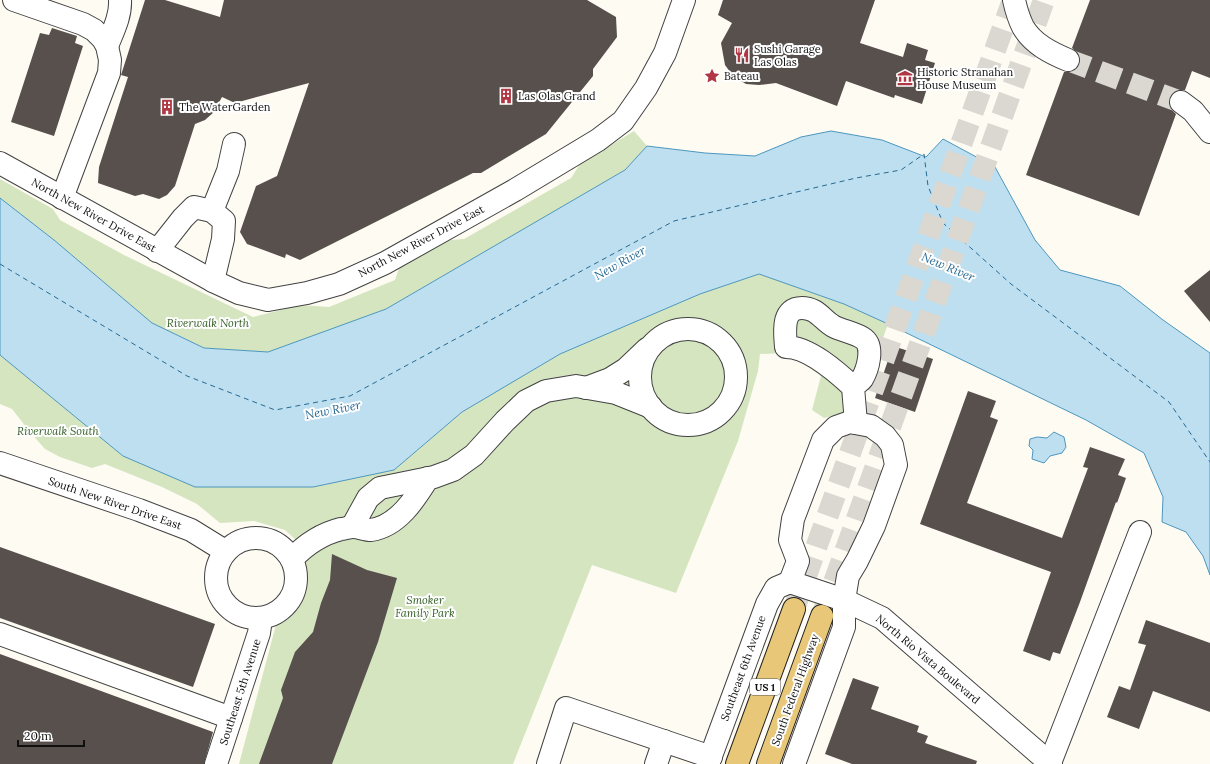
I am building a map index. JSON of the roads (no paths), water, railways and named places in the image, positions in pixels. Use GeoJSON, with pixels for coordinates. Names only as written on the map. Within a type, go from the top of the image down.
{"type":"FeatureCollection","features":[{"type":"Feature","properties":{"kind":"main road","name":"US 1"},"geometry":{"type":"LineString","coordinates":[[737,764],[794,609]]}},
{"type":"Feature","properties":{"kind":"main road","name":"South Federal Highway"},"geometry":{"type":"LineString","coordinates":[[768,764],[822,616]]}},
{"type":"Feature","properties":{"kind":"street"},"geometry":{"type":"LineString","coordinates":[[14,0],[83,24],[94,30],[103,39],[107,46],[110,60],[109,73],[62,198]]}},
{"type":"Feature","properties":{"kind":"street"},"geometry":{"type":"LineString","coordinates":[[107,46],[119,15],[120,0]]}},
{"type":"Feature","properties":{"kind":"street","name":"North New River Drive East"},"geometry":{"type":"LineString","coordinates":[[0,163],[213,281],[239,293],[268,300],[308,293],[333,286],[385,262],[515,190],[598,140],[623,121],[646,88],[665,53],[684,0]]}},
{"type":"Feature","properties":{"kind":"street"},"geometry":{"type":"LineString","coordinates":[[1014,0],[1023,27],[1036,43],[1068,60]]}},
{"type":"Feature","properties":{"kind":"street"},"geometry":{"type":"LineString","coordinates":[[1181,102],[1193,111],[1210,132]]}},
{"type":"Feature","properties":{"kind":"street"},"geometry":{"type":"LineString","coordinates":[[212,210],[228,171],[234,144]]}},
{"type":"Feature","properties":{"kind":"street"},"geometry":{"type":"LineString","coordinates":[[158,250],[183,218],[194,208],[212,210],[224,221],[223,239],[213,281]]}},
{"type":"Feature","properties":{"kind":"street"},"geometry":{"type":"LineString","coordinates":[[584,389],[610,379],[626,369],[650,345],[670,332],[686,329],[702,331],[716,338],[727,348],[734,363],[737,378],[734,394],[726,407],[714,418],[699,424],[683,425],[668,420],[655,411],[645,398],[640,383],[641,367],[650,345]]}},
{"type":"Feature","properties":{"kind":"street"},"geometry":{"type":"LineString","coordinates":[[352,527],[368,498],[380,488],[428,478],[453,470],[474,455],[505,421],[526,401],[546,391],[576,386],[584,389],[616,394],[651,406]]}},
{"type":"Feature","properties":{"kind":"street"},"geometry":{"type":"LineString","coordinates":[[852,387],[856,423]]}},
{"type":"Feature","properties":{"kind":"street"},"geometry":{"type":"LineString","coordinates":[[790,582],[798,561],[790,540],[793,519],[823,440],[836,427],[850,422],[871,426],[885,436],[892,446],[896,465],[874,526],[848,576],[844,600],[844,627],[794,764]]}},
{"type":"Feature","properties":{"kind":"street","name":"South New River Drive East"},"geometry":{"type":"LineString","coordinates":[[0,463],[139,510],[184,527],[225,551]]}},
{"type":"Feature","properties":{"kind":"street"},"geometry":{"type":"LineString","coordinates":[[292,559],[312,540],[332,531],[352,527],[370,530],[398,517],[412,502],[428,478]]}},
{"type":"Feature","properties":{"kind":"street"},"geometry":{"type":"LineString","coordinates":[[1050,764],[1140,532]]}},
{"type":"Feature","properties":{"kind":"street"},"geometry":{"type":"LineString","coordinates":[[247,538],[260,538],[272,541],[283,548],[292,559],[296,569],[297,582],[294,595],[286,606],[274,614],[261,618],[247,618],[234,612],[224,602],[217,590],[216,576],[219,562],[225,551],[236,543],[247,538]]}},
{"type":"Feature","properties":{"kind":"street","name":"North Rio Vista Boulevard"},"geometry":{"type":"LineString","coordinates":[[790,582],[844,600],[882,618],[1050,764]]}},
{"type":"Feature","properties":{"kind":"street","name":"Southeast 6th Avenue"},"geometry":{"type":"LineString","coordinates":[[709,760],[767,604],[776,588],[790,582]]}},
{"type":"Feature","properties":{"kind":"street","name":"Southeast 5th Avenue"},"geometry":{"type":"LineString","coordinates":[[216,764],[259,633],[261,618]]}},
{"type":"Feature","properties":{"kind":"street"},"geometry":{"type":"LineString","coordinates":[[0,634],[231,718]]}},
{"type":"Feature","properties":{"kind":"street"},"geometry":{"type":"LineString","coordinates":[[548,764],[566,708],[664,741],[709,760]]}},
{"type":"Feature","properties":{"kind":"street"},"geometry":{"type":"LineString","coordinates":[[656,764],[664,741]]}},
{"type":"Feature","properties":{"kind":"water","name":"New River"},"geometry":{"type":"Polygon","coordinates":[[[831,131],[882,140],[926,157],[943,139],[995,167],[1035,240],[1060,270],[1120,286],[1163,320],[1210,353],[1210,575],[1203,556],[1186,532],[1162,522],[1163,497],[1144,453],[1086,420],[888,324],[844,304],[759,274],[700,294],[560,354],[462,412],[394,470],[313,487],[195,487],[123,456],[0,355],[0,198],[54,240],[152,323],[204,348],[268,352],[386,309],[625,170],[647,146],[705,153],[755,156],[801,137],[831,131]]]}},
{"type":"Feature","properties":{"kind":"water"},"geometry":{"type":"Polygon","coordinates":[[[1054,432],[1064,437],[1066,447],[1062,453],[1050,456],[1044,463],[1032,459],[1033,450],[1029,446],[1030,439],[1037,437],[1047,438],[1054,432]]]}},
{"type":"Feature","properties":{"kind":"tunnel"},"geometry":{"type":"LineString","coordinates":[[794,609],[1013,0]]}},
{"type":"Feature","properties":{"kind":"tunnel"},"geometry":{"type":"LineString","coordinates":[[823,613],[1044,0]]}},
{"type":"Feature","properties":{"kind":"tunnel"},"geometry":{"type":"LineString","coordinates":[[1068,60],[1181,102]]}},
{"type":"Feature","properties":{"kind":"place","name":"Sushi Garage Las Olas"},"geometry":{"type":"Point","coordinates":[742,55]}},
{"type":"Feature","properties":{"kind":"place","name":"Bateau"},"geometry":{"type":"Point","coordinates":[712,76]}},
{"type":"Feature","properties":{"kind":"place","name":"Historic Stranahan House Museum"},"geometry":{"type":"Point","coordinates":[905,78]}},
{"type":"Feature","properties":{"kind":"place","name":"Las Olas Grand"},"geometry":{"type":"Point","coordinates":[506,96]}},
{"type":"Feature","properties":{"kind":"place","name":"The WaterGarden"},"geometry":{"type":"Point","coordinates":[167,107]}},
{"type":"Feature","properties":{"kind":"park label","name":"Riverwalk North"},"geometry":{"type":"Point","coordinates":[208,323]}},
{"type":"Feature","properties":{"kind":"park label","name":"Riverwalk South"},"geometry":{"type":"Point","coordinates":[58,431]}},
{"type":"Feature","properties":{"kind":"park label","name":"Smoker Family Park"},"geometry":{"type":"Point","coordinates":[425,606]}}]}
